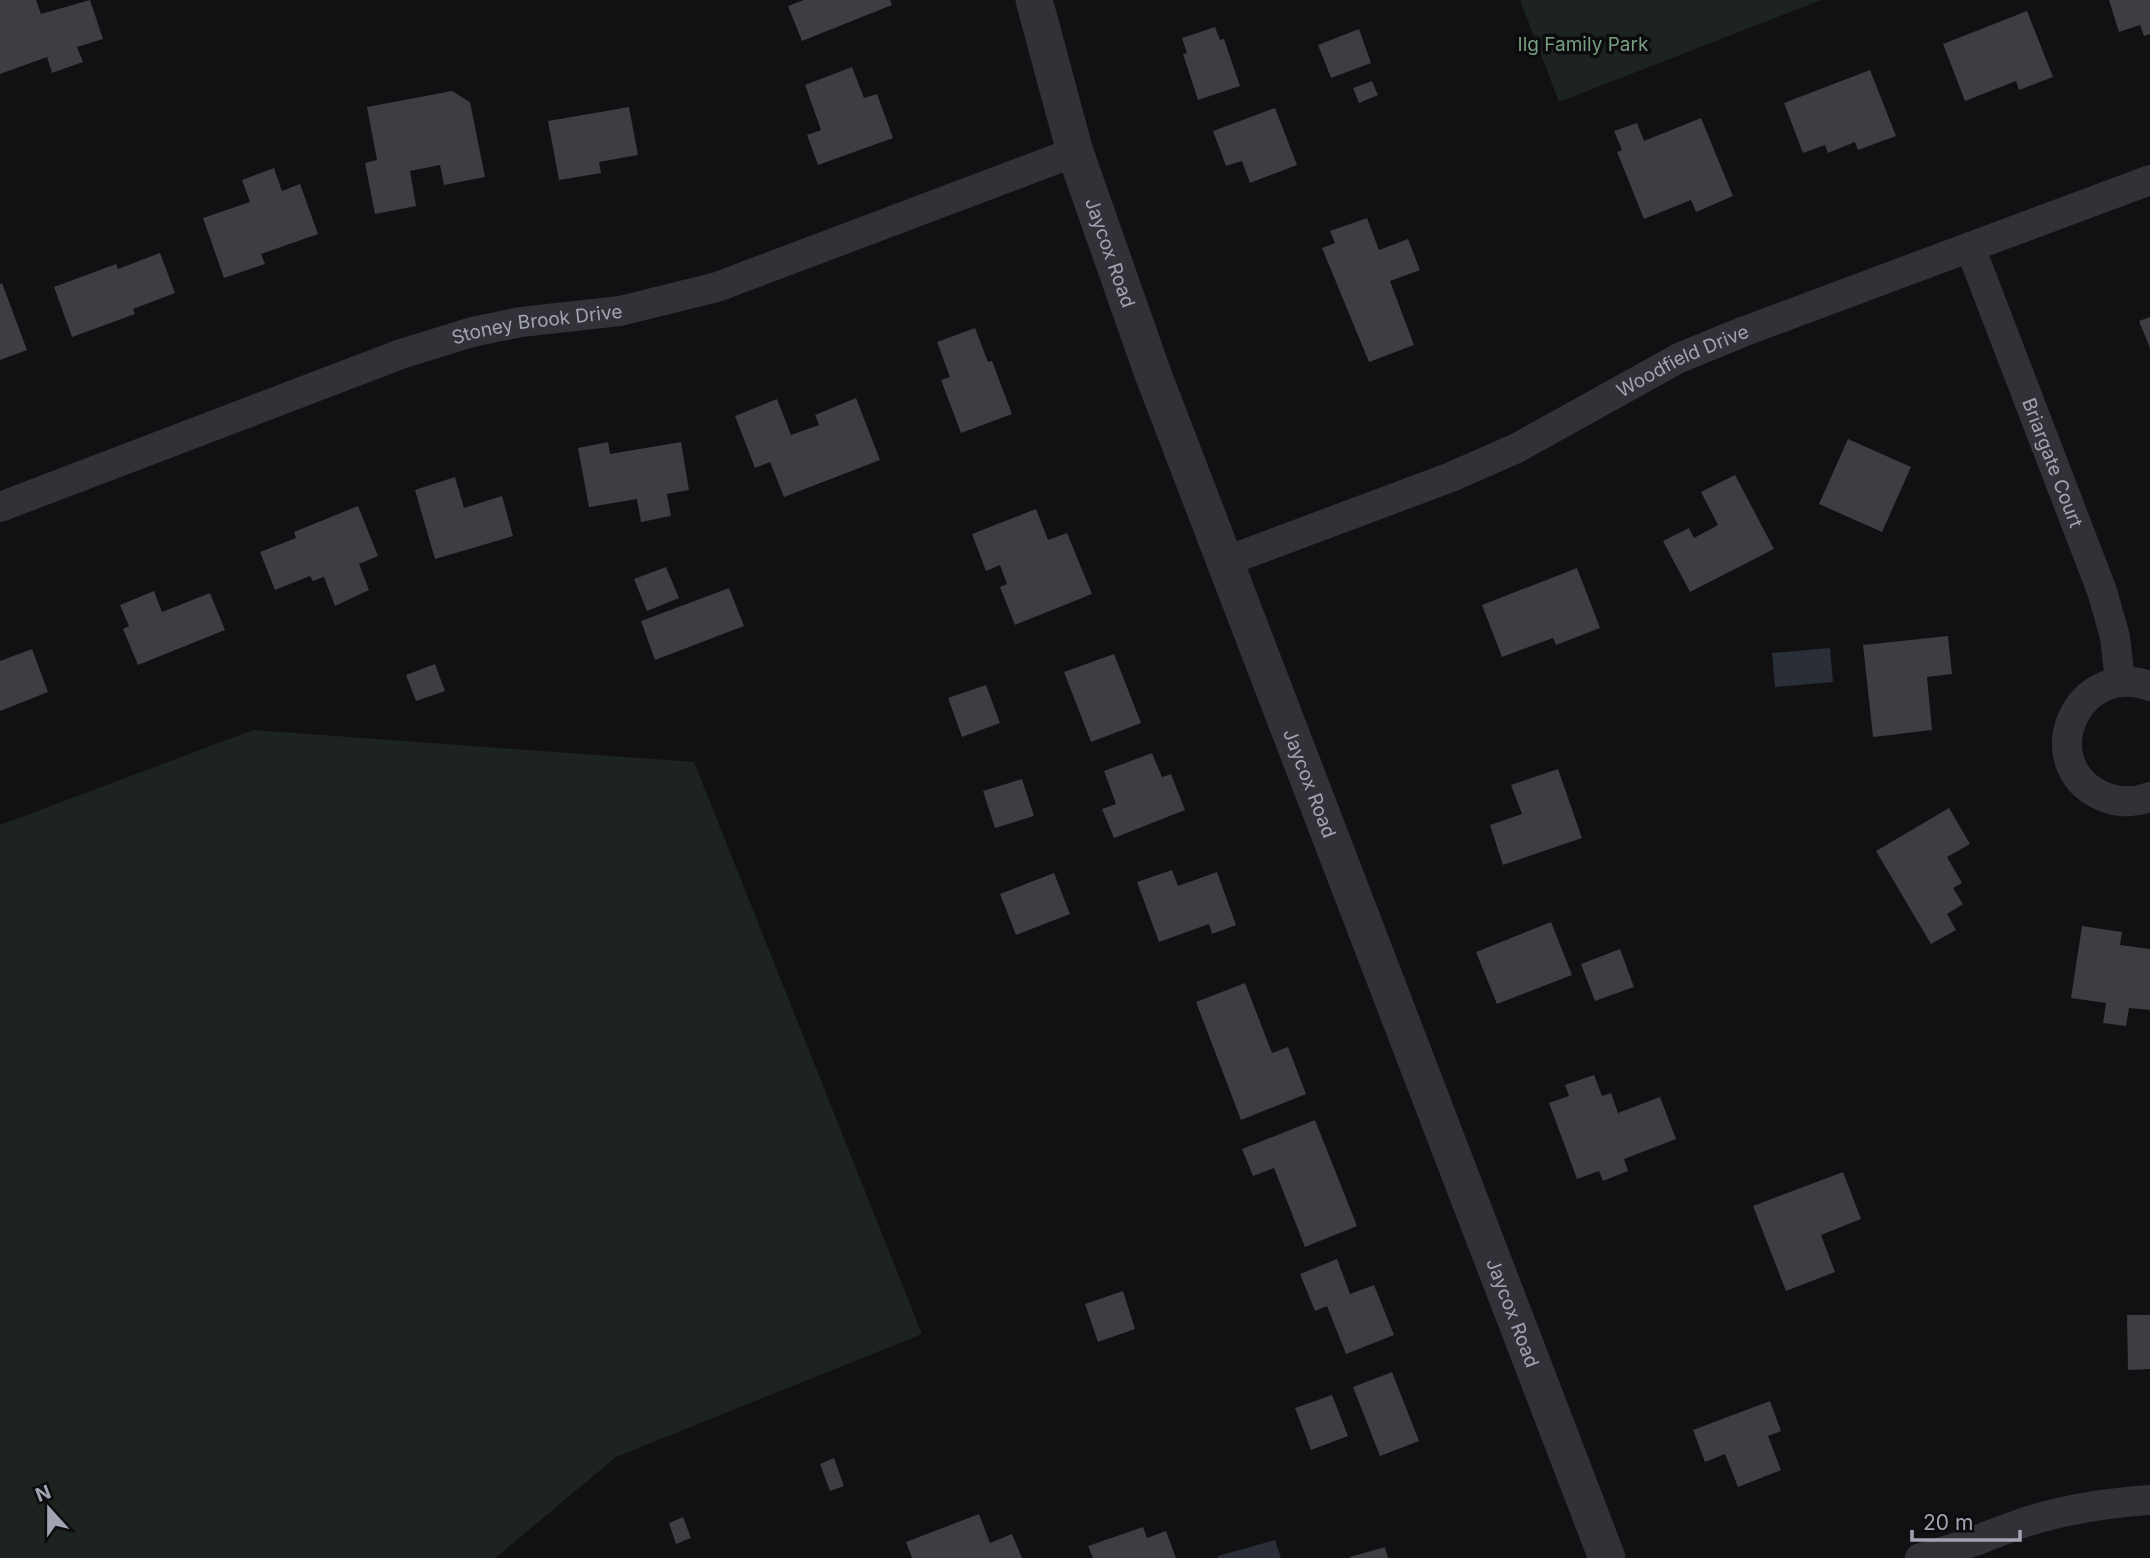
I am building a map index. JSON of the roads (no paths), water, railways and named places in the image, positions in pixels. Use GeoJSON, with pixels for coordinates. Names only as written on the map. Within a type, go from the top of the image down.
{"type":"FeatureCollection","features":[{"type":"Feature","properties":{"kind":"street","name":"Jaycox Road"},"geometry":{"type":"LineString","coordinates":[[1034,0],[1075,152],[1153,374],[1607,1558]]}},
{"type":"Feature","properties":{"kind":"street","name":"Stoney Brook Drive"},"geometry":{"type":"LineString","coordinates":[[0,507],[401,354],[472,332],[521,322],[620,311],[718,287],[1075,152]]}},
{"type":"Feature","properties":{"kind":"street","name":"Woodfield Drive"},"geometry":{"type":"LineString","coordinates":[[1224,562],[1451,477],[1517,448],[1679,358],[1734,335],[2150,180]]}},
{"type":"Feature","properties":{"kind":"street","name":"Briargate Court"},"geometry":{"type":"LineString","coordinates":[[1970,247],[2102,591],[2115,637],[2120,681]]}},
{"type":"Feature","properties":{"kind":"street"},"geometry":{"type":"LineString","coordinates":[[2150,686],[2120,681],[2099,688],[2081,703],[2068,730],[2068,752],[2081,780],[2098,794],[2127,802],[2150,797]]}},
{"type":"Feature","properties":{"kind":"street"},"geometry":{"type":"LineString","coordinates":[[1920,1558],[1955,1554],[2019,1524],[2074,1510],[2150,1500]]}},
{"type":"Feature","properties":{"kind":"park label","name":"Ilg Family Park"},"geometry":{"type":"Point","coordinates":[1583,44]}}]}
